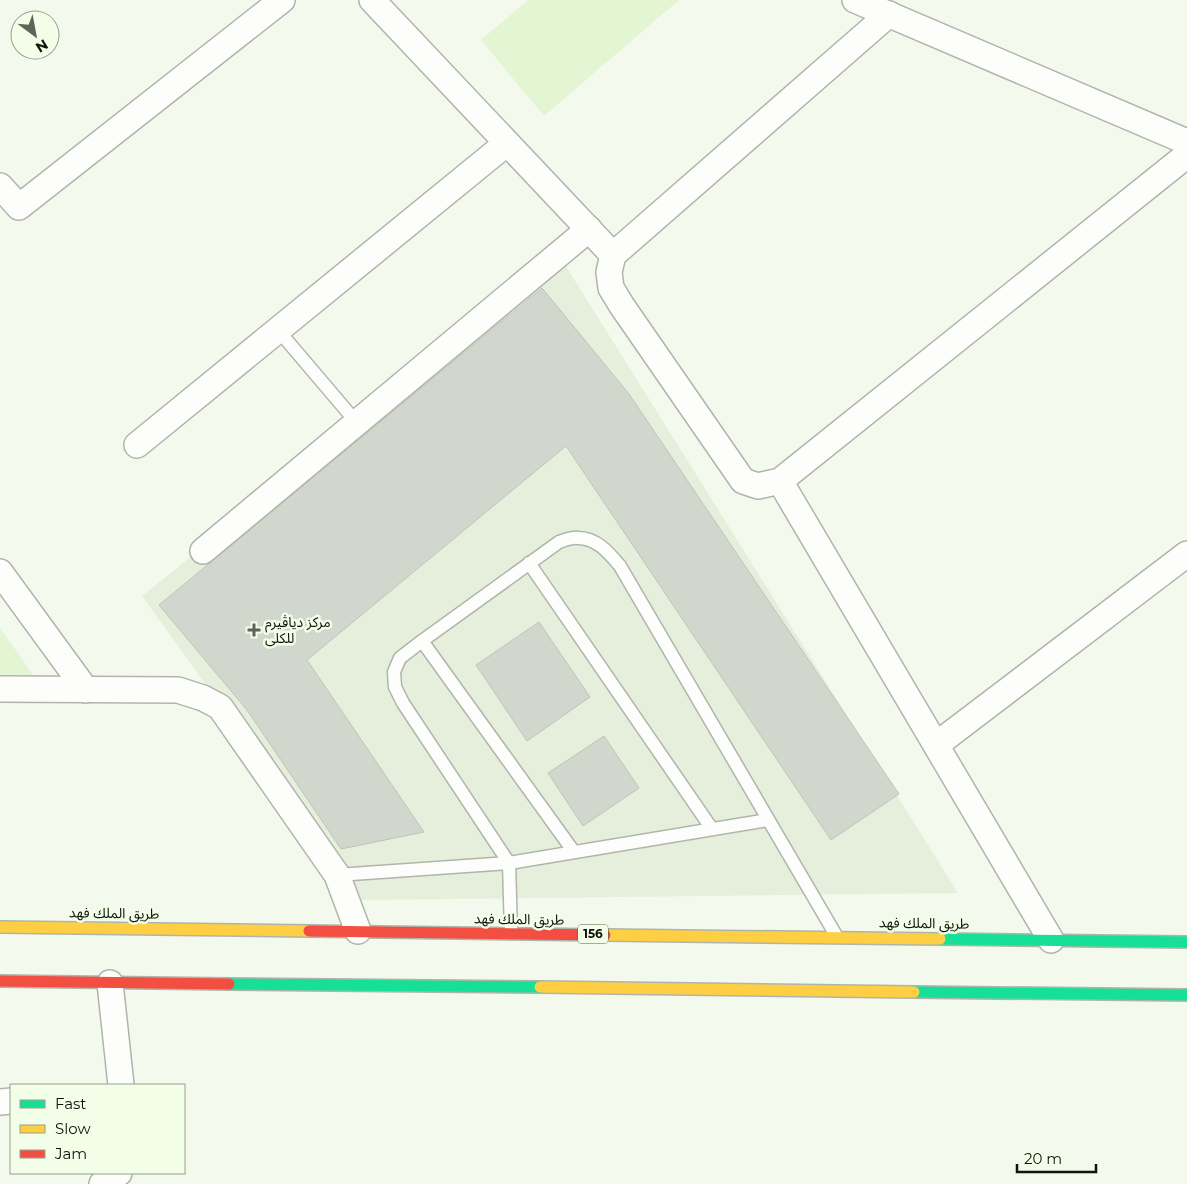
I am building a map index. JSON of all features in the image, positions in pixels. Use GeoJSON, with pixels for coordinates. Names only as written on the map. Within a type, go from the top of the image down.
{"type":"FeatureCollection","features":[{"type":"Feature","properties":{"kind":"highway","name":"طريق الملك فهد"},"geometry":{"type":"LineString","coordinates":[[0,927],[1187,942]]}},
{"type":"Feature","properties":{"kind":"highway"},"geometry":{"type":"LineString","coordinates":[[0,982],[1187,995]]}},
{"type":"Feature","properties":{"kind":"street"},"geometry":{"type":"LineString","coordinates":[[0,186],[19,208],[282,0]]}},
{"type":"Feature","properties":{"kind":"street"},"geometry":{"type":"LineString","coordinates":[[372,0],[613,255]]}},
{"type":"Feature","properties":{"kind":"street"},"geometry":{"type":"LineString","coordinates":[[856,0],[1187,142]]}},
{"type":"Feature","properties":{"kind":"street"},"geometry":{"type":"LineString","coordinates":[[889,14],[613,255],[609,272],[611,288],[743,481],[758,486],[780,481],[1187,156]]}},
{"type":"Feature","properties":{"kind":"street"},"geometry":{"type":"LineString","coordinates":[[137,445],[506,143]]}},
{"type":"Feature","properties":{"kind":"street"},"geometry":{"type":"LineString","coordinates":[[203,551],[590,229]]}},
{"type":"Feature","properties":{"kind":"street"},"geometry":{"type":"LineString","coordinates":[[780,481],[1051,940]]}},
{"type":"Feature","properties":{"kind":"street"},"geometry":{"type":"LineString","coordinates":[[936,745],[1187,554]]}},
{"type":"Feature","properties":{"kind":"street"},"geometry":{"type":"LineString","coordinates":[[0,572],[86,690]]}},
{"type":"Feature","properties":{"kind":"street"},"geometry":{"type":"LineString","coordinates":[[0,689],[178,690],[202,698],[220,707],[337,875],[358,931]]}},
{"type":"Feature","properties":{"kind":"street"},"geometry":{"type":"LineString","coordinates":[[110,983],[121,1084]]}},
{"type":"Feature","properties":{"kind":"street"},"geometry":{"type":"LineString","coordinates":[[102,1184],[117,1174]]}},
{"type":"Feature","properties":{"kind":"lane"},"geometry":{"type":"LineString","coordinates":[[278,330],[357,423]]}},
{"type":"Feature","properties":{"kind":"lane"},"geometry":{"type":"LineString","coordinates":[[511,933],[509,863],[403,703],[395,687],[394,672],[400,658],[422,641],[559,542],[578,537],[593,541],[607,551],[620,566],[836,938]]}},
{"type":"Feature","properties":{"kind":"lane"},"geometry":{"type":"LineString","coordinates":[[529,563],[712,829]]}},
{"type":"Feature","properties":{"kind":"lane"},"geometry":{"type":"LineString","coordinates":[[422,641],[574,852]]}},
{"type":"Feature","properties":{"kind":"lane"},"geometry":{"type":"LineString","coordinates":[[337,875],[509,863],[768,820]]}},
{"type":"Feature","properties":{"kind":"shaded area"},"geometry":{"type":"Polygon","coordinates":[[[528,0],[679,0],[544,116],[481,40],[528,0]]]}},
{"type":"Feature","properties":{"kind":"shaded area"},"geometry":{"type":"Polygon","coordinates":[[[562,260],[958,893],[361,900],[142,596],[562,260]]]}},
{"type":"Feature","properties":{"kind":"shaded area"},"geometry":{"type":"Polygon","coordinates":[[[0,628],[34,676],[0,675],[0,628]]]}},
{"type":"Feature","properties":{"kind":"building"},"geometry":{"type":"Polygon","coordinates":[[[542,288],[629,394],[899,794],[831,840],[566,446],[307,660],[424,832],[341,849],[247,710],[159,605],[542,288]]]}},
{"type":"Feature","properties":{"kind":"building"},"geometry":{"type":"Polygon","coordinates":[[[539,622],[590,697],[527,741],[476,665],[539,622]]]}},
{"type":"Feature","properties":{"kind":"building"},"geometry":{"type":"Polygon","coordinates":[[[604,736],[639,788],[583,826],[548,773],[604,736]]]}},
{"type":"Feature","properties":{"kind":"traffic: fast"},"geometry":{"type":"LineString","coordinates":[[940,939],[1187,942]]}},
{"type":"Feature","properties":{"kind":"traffic: fast"},"geometry":{"type":"LineString","coordinates":[[229,984],[540,987]]}},
{"type":"Feature","properties":{"kind":"traffic: fast"},"geometry":{"type":"LineString","coordinates":[[914,992],[1187,995]]}},
{"type":"Feature","properties":{"kind":"traffic: slow"},"geometry":{"type":"LineString","coordinates":[[0,927],[309,931]]}},
{"type":"Feature","properties":{"kind":"traffic: slow"},"geometry":{"type":"LineString","coordinates":[[605,935],[940,939]]}},
{"type":"Feature","properties":{"kind":"traffic: slow"},"geometry":{"type":"LineString","coordinates":[[540,987],[914,992]]}},
{"type":"Feature","properties":{"kind":"traffic: jam"},"geometry":{"type":"LineString","coordinates":[[309,931],[605,935]]}},
{"type":"Feature","properties":{"kind":"traffic: jam"},"geometry":{"type":"LineString","coordinates":[[0,981],[229,984]]}},
{"type":"Feature","properties":{"kind":"place","name":"مركز دياڤيرم للكلى"},"geometry":{"type":"Point","coordinates":[254,630]}}]}
